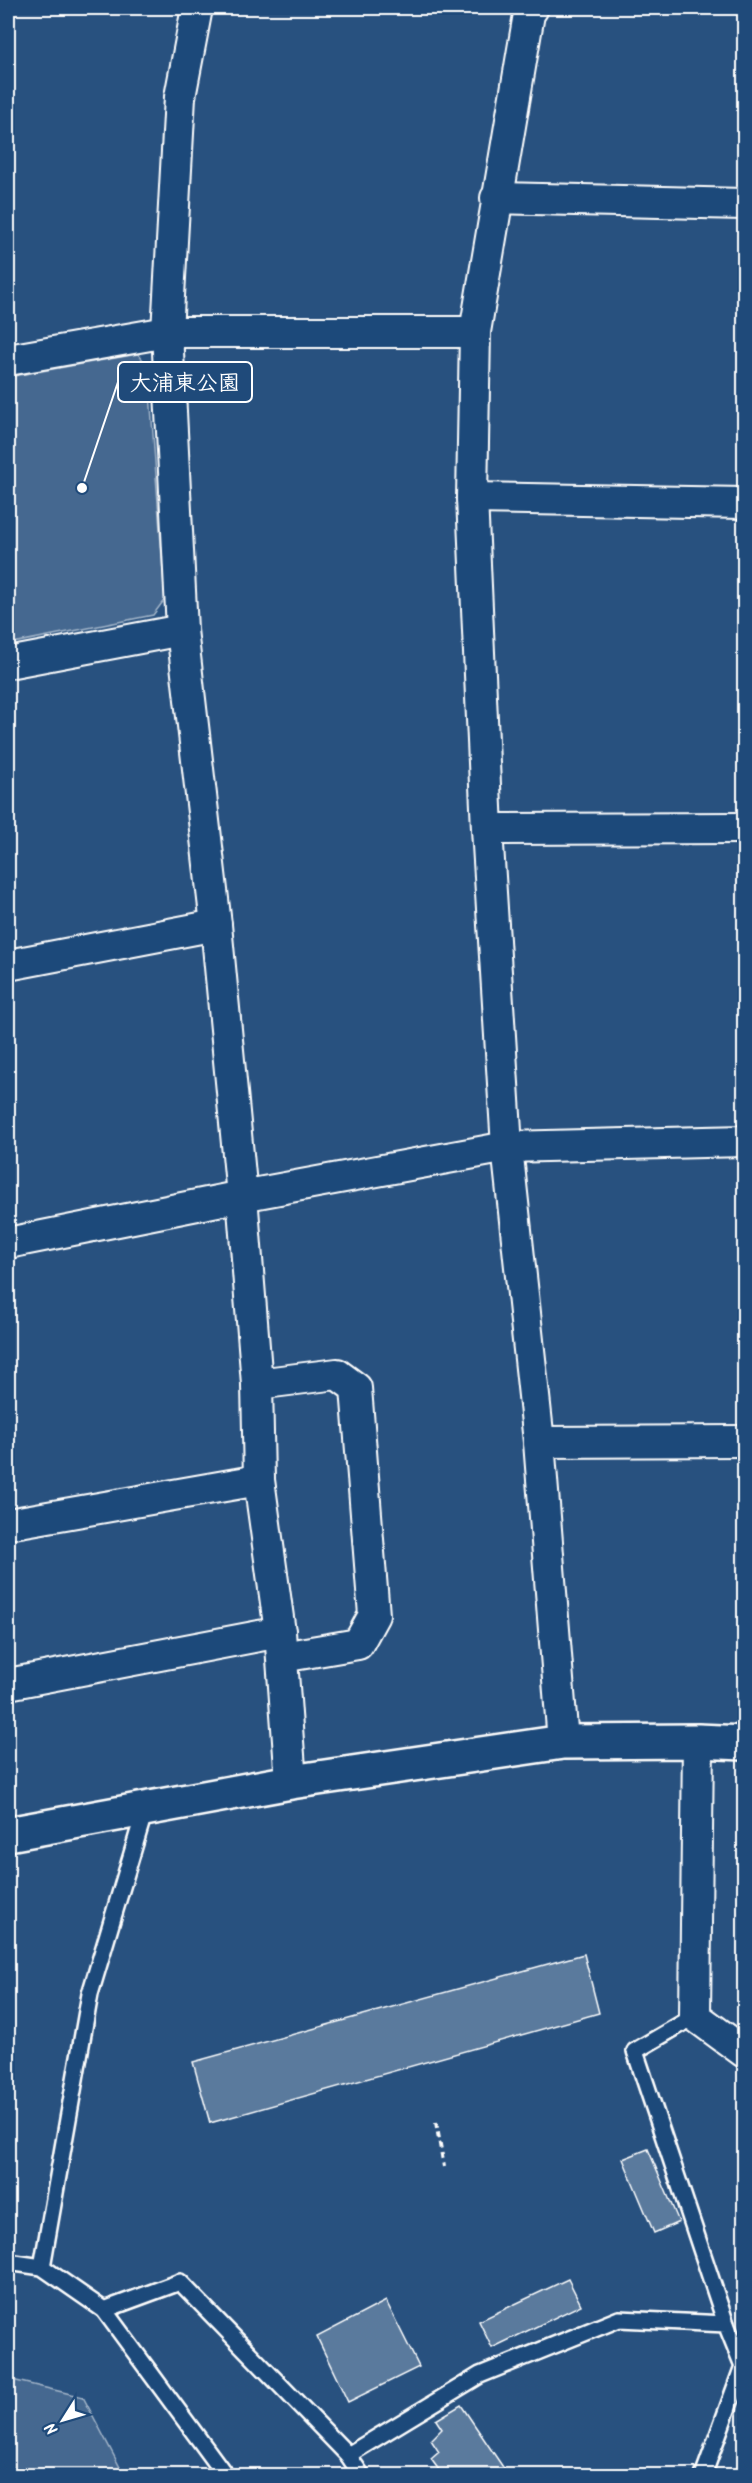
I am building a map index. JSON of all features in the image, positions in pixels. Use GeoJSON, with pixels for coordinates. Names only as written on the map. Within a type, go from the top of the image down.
{"type":"FeatureCollection","features":[{"type":"Feature","properties":{"kind":"street"},"geometry":{"type":"LineString","coordinates":[[197,8],[180,97],[167,332],[182,630],[216,925],[242,1196],[257,1383],[259,1480],[281,1645],[291,1782]]}},
{"type":"Feature","properties":{"kind":"street"},"geometry":{"type":"LineString","coordinates":[[533,8],[496,198],[475,332],[472,498],[487,829],[507,1147],[539,1442],[563,1742]]}},
{"type":"Feature","properties":{"kind":"street"},"geometry":{"type":"LineString","coordinates":[[496,198],[744,204]]}},
{"type":"Feature","properties":{"kind":"street"},"geometry":{"type":"LineString","coordinates":[[8,360],[167,332],[475,332]]}},
{"type":"Feature","properties":{"kind":"street"},"geometry":{"type":"LineString","coordinates":[[472,498],[744,503]]}},
{"type":"Feature","properties":{"kind":"street"},"geometry":{"type":"LineString","coordinates":[[8,663],[182,630]]}},
{"type":"Feature","properties":{"kind":"street"},"geometry":{"type":"LineString","coordinates":[[487,829],[744,828]]}},
{"type":"Feature","properties":{"kind":"street"},"geometry":{"type":"LineString","coordinates":[[8,965],[216,925]]}},
{"type":"Feature","properties":{"kind":"street"},"geometry":{"type":"LineString","coordinates":[[8,1243],[242,1196],[507,1147],[744,1141]]}},
{"type":"Feature","properties":{"kind":"street"},"geometry":{"type":"LineString","coordinates":[[8,1684],[281,1645],[358,1644],[374,1615],[356,1388],[336,1374],[257,1383]]}},
{"type":"Feature","properties":{"kind":"street"},"geometry":{"type":"LineString","coordinates":[[539,1442],[744,1441]]}},
{"type":"Feature","properties":{"kind":"street"},"geometry":{"type":"LineString","coordinates":[[8,1524],[259,1480]]}},
{"type":"Feature","properties":{"kind":"street"},"geometry":{"type":"LineString","coordinates":[[698,1741],[695,2016],[744,2052]]}},
{"type":"Feature","properties":{"kind":"street"},"geometry":{"type":"LineString","coordinates":[[8,1834],[291,1782],[563,1742],[744,1743]]}},
{"type":"Feature","properties":{"kind":"lane"},"geometry":{"type":"LineString","coordinates":[[42,2267],[90,1994],[145,1810]]}},
{"type":"Feature","properties":{"kind":"lane"},"geometry":{"type":"LineString","coordinates":[[695,2016],[635,2051],[726,2324],[743,2366],[703,2475]]}},
{"type":"Feature","properties":{"kind":"lane"},"geometry":{"type":"LineString","coordinates":[[8,2262],[42,2267],[104,2310],[226,2475]]}},
{"type":"Feature","properties":{"kind":"lane"},"geometry":{"type":"LineString","coordinates":[[104,2310],[180,2282],[348,2455],[362,2475]]}},
{"type":"Feature","properties":{"kind":"lane"},"geometry":{"type":"LineString","coordinates":[[348,2455],[480,2375],[619,2319],[726,2324]]}},
{"type":"Feature","properties":{"kind":"path"},"geometry":{"type":"LineString","coordinates":[[436,2122],[444,2167]]}},
{"type":"Feature","properties":{"kind":"shaded area"},"geometry":{"type":"Polygon","coordinates":[[[138,354],[148,366],[165,599],[153,615],[8,644],[8,377],[138,354]]]}},
{"type":"Feature","properties":{"kind":"shaded area"},"geometry":{"type":"Polygon","coordinates":[[[8,2379],[83,2397],[124,2475],[8,2475],[8,2379]]]}},
{"type":"Feature","properties":{"kind":"building"},"geometry":{"type":"Polygon","coordinates":[[[584,1954],[599,2013],[210,2123],[193,2062],[584,1954]]]}},
{"type":"Feature","properties":{"kind":"building"},"geometry":{"type":"Polygon","coordinates":[[[648,2149],[679,2222],[654,2233],[623,2159],[648,2149]]]}},
{"type":"Feature","properties":{"kind":"building"},"geometry":{"type":"Polygon","coordinates":[[[568,2279],[581,2305],[492,2348],[479,2321],[568,2279]]]}},
{"type":"Feature","properties":{"kind":"building"},"geometry":{"type":"Polygon","coordinates":[[[386,2301],[419,2367],[348,2402],[317,2337],[386,2301]]]}},
{"type":"Feature","properties":{"kind":"building"},"geometry":{"type":"Polygon","coordinates":[[[461,2405],[509,2476],[434,2476],[439,2470],[431,2459],[439,2452],[431,2440],[442,2429],[436,2420],[461,2405]]]}},
{"type":"Feature","properties":{"kind":"place","name":"大浦東公園"},"geometry":{"type":"Point","coordinates":[82,488]}}]}
